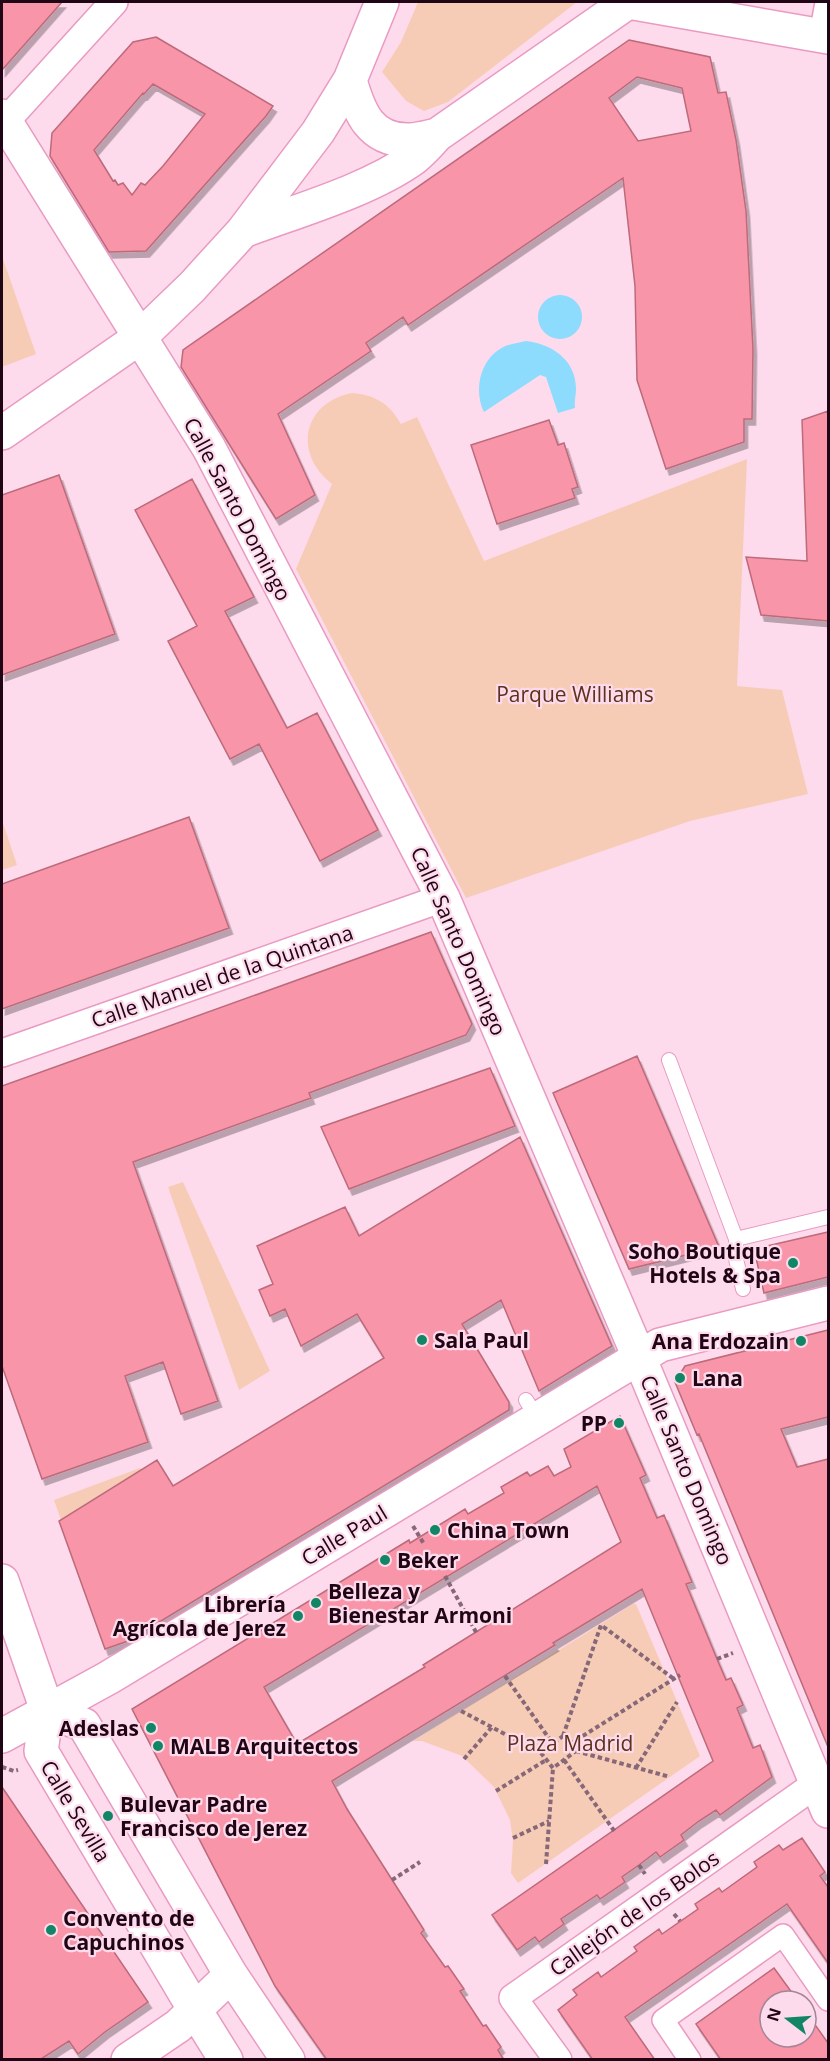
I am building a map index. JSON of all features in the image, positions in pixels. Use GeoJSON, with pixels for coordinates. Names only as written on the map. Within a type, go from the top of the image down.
{"type":"FeatureCollection","features":[{"type":"Feature","properties":{"kind":"street"},"geometry":{"type":"LineString","coordinates":[[3,119],[114,2]]}},
{"type":"Feature","properties":{"kind":"street"},"geometry":{"type":"LineString","coordinates":[[2,433],[139,338],[192,287],[243,231],[318,132],[350,80],[382,2]]}},
{"type":"Feature","properties":{"kind":"street"},"geometry":{"type":"LineString","coordinates":[[243,231],[355,189],[416,157],[437,135],[628,2],[827,27]]}},
{"type":"Feature","properties":{"kind":"street"},"geometry":{"type":"LineString","coordinates":[[350,80],[358,106],[375,131]]}},
{"type":"Feature","properties":{"kind":"street","name":"Calle Santo Domingo"},"geometry":{"type":"LineString","coordinates":[[3,119],[209,448],[443,898],[639,1357],[822,1797]]}},
{"type":"Feature","properties":{"kind":"street"},"geometry":{"type":"LineString","coordinates":[[318,132],[346,128],[375,131],[391,138],[410,140],[437,135]]}},
{"type":"Feature","properties":{"kind":"street","name":"Calle Manuel de la Quintana"},"geometry":{"type":"LineString","coordinates":[[2,1053],[443,898]]}},
{"type":"Feature","properties":{"kind":"street","name":"Calle Paul"},"geometry":{"type":"LineString","coordinates":[[2,1736],[108,1678],[531,1409],[660,1345],[828,1303]]}},
{"type":"Feature","properties":{"kind":"street"},"geometry":{"type":"LineString","coordinates":[[2,1581],[47,1710],[84,1725],[231,1975],[288,2060]]}},
{"type":"Feature","properties":{"kind":"street","name":"Calle Sevilla"},"geometry":{"type":"LineString","coordinates":[[47,1710],[41,1751],[226,2060]]}},
{"type":"Feature","properties":{"kind":"street","name":"Callejón de los Bolos"},"geometry":{"type":"LineString","coordinates":[[558,2060],[513,1998],[822,1797]]}},
{"type":"Feature","properties":{"kind":"street"},"geometry":{"type":"LineString","coordinates":[[690,2060],[663,2020],[783,1935],[828,2001]]}},
{"type":"Feature","properties":{"kind":"street"},"geometry":{"type":"LineString","coordinates":[[128,2060],[178,2026],[231,1975]]}},
{"type":"Feature","properties":{"kind":"lane"},"geometry":{"type":"LineString","coordinates":[[669,1060],[736,1239],[736,1259],[743,1289]]}},
{"type":"Feature","properties":{"kind":"lane"},"geometry":{"type":"LineString","coordinates":[[736,1239],[828,1217]]}},
{"type":"Feature","properties":{"kind":"path"},"geometry":{"type":"LineString","coordinates":[[445,1576],[477,1634]]}},
{"type":"Feature","properties":{"kind":"path"},"geometry":{"type":"LineString","coordinates":[[541,1754],[563,1736],[601,1625],[674,1679]]}},
{"type":"Feature","properties":{"kind":"path"},"geometry":{"type":"LineString","coordinates":[[570,1744],[680,1675]]}},
{"type":"Feature","properties":{"kind":"path"},"geometry":{"type":"LineString","coordinates":[[505,1676],[553,1744]]}},
{"type":"Feature","properties":{"kind":"path"},"geometry":{"type":"LineString","coordinates":[[636,1768],[677,1702]]}},
{"type":"Feature","properties":{"kind":"path"},"geometry":{"type":"LineString","coordinates":[[462,1711],[541,1754],[553,1768],[546,1864]]}},
{"type":"Feature","properties":{"kind":"path"},"geometry":{"type":"LineString","coordinates":[[464,1759],[492,1727]]}},
{"type":"Feature","properties":{"kind":"path"},"geometry":{"type":"LineString","coordinates":[[563,1736],[576,1751],[670,1777]]}},
{"type":"Feature","properties":{"kind":"path"},"geometry":{"type":"LineString","coordinates":[[553,1768],[576,1751]]}},
{"type":"Feature","properties":{"kind":"path"},"geometry":{"type":"LineString","coordinates":[[496,1791],[546,1760]]}},
{"type":"Feature","properties":{"kind":"path"},"geometry":{"type":"LineString","coordinates":[[564,1760],[615,1832]]}},
{"type":"Feature","properties":{"kind":"path"},"geometry":{"type":"LineString","coordinates":[[513,1838],[549,1821]]}},
{"type":"Feature","properties":{"kind":"path"},"geometry":{"type":"LineString","coordinates":[[392,1880],[420,1862]]}},
{"type":"Feature","properties":{"kind":"green space"},"geometry":{"type":"Polygon","coordinates":[[[418,2],[577,2],[448,102],[424,111],[406,101],[382,72],[401,42],[418,2]]]}},
{"type":"Feature","properties":{"kind":"green space"},"geometry":{"type":"Polygon","coordinates":[[[2,256],[36,354],[2,367],[2,256]]]}},
{"type":"Feature","properties":{"kind":"green space","name":"Parque Williams"},"geometry":{"type":"Polygon","coordinates":[[[352,393],[381,401],[401,424],[417,417],[484,561],[747,459],[737,686],[782,690],[808,794],[690,821],[466,898],[296,569],[332,484],[320,472],[312,459],[308,445],[313,418],[322,407],[352,393]]]}},
{"type":"Feature","properties":{"kind":"green space"},"geometry":{"type":"Polygon","coordinates":[[[2,820],[17,865],[2,870],[2,820]]]}},
{"type":"Feature","properties":{"kind":"green space"},"geometry":{"type":"Polygon","coordinates":[[[183,1182],[270,1371],[239,1390],[168,1187],[183,1182]]]}},
{"type":"Feature","properties":{"kind":"green space"},"geometry":{"type":"Polygon","coordinates":[[[140,1468],[143,1471],[61,1520],[54,1500],[140,1468]]]}},
{"type":"Feature","properties":{"kind":"green space","name":"Plaza Madrid"},"geometry":{"type":"Polygon","coordinates":[[[636,1604],[700,1756],[518,1883],[511,1873],[513,1841],[510,1820],[494,1787],[462,1756],[422,1741],[413,1741],[636,1604]]]}},
{"type":"Feature","properties":{"kind":"water"},"geometry":{"type":"Polygon","coordinates":[[[560,295],[576,301],[582,317],[576,333],[560,339],[544,333],[538,317],[544,301],[560,295]]]}},
{"type":"Feature","properties":{"kind":"water"},"geometry":{"type":"Polygon","coordinates":[[[526,341],[553,350],[567,362],[575,379],[575,408],[558,413],[546,377],[540,375],[484,412],[479,387],[487,362],[503,347],[526,341]]]}},
{"type":"Feature","properties":{"kind":"building"},"geometry":{"type":"Polygon","coordinates":[[[2,2],[62,2],[2,70],[2,2]]]}},
{"type":"Feature","properties":{"kind":"building"},"geometry":{"type":"Polygon","coordinates":[[[156,37],[273,106],[146,251],[109,252],[50,156],[52,133],[133,42],[156,37]],[[153,84],[94,150],[113,181],[115,180],[118,185],[123,183],[132,195],[141,183],[145,185],[163,166],[205,114],[153,84]]]}},
{"type":"Feature","properties":{"kind":"building"},"geometry":{"type":"Polygon","coordinates":[[[629,40],[710,57],[718,93],[726,92],[736,140],[746,211],[753,349],[752,419],[744,419],[744,442],[666,469],[637,380],[635,286],[623,178],[408,325],[403,317],[366,343],[371,351],[278,414],[315,495],[276,519],[181,367],[183,350],[629,40]],[[637,77],[609,98],[638,141],[691,131],[682,88],[637,77]]]}},
{"type":"Feature","properties":{"kind":"building"},"geometry":{"type":"Polygon","coordinates":[[[828,411],[828,621],[761,615],[746,557],[807,561],[802,420],[828,411]]]}},
{"type":"Feature","properties":{"kind":"building"},"geometry":{"type":"Polygon","coordinates":[[[549,420],[558,445],[564,443],[578,487],[572,489],[575,498],[497,524],[471,445],[549,420]]]}},
{"type":"Feature","properties":{"kind":"building"},"geometry":{"type":"Polygon","coordinates":[[[59,475],[115,634],[2,675],[2,495],[59,475]]]}},
{"type":"Feature","properties":{"kind":"building"},"geometry":{"type":"Polygon","coordinates":[[[192,479],[254,597],[225,611],[287,728],[317,713],[378,830],[320,861],[259,744],[230,759],[168,641],[197,626],[135,510],[192,479]]]}},
{"type":"Feature","properties":{"kind":"building"},"geometry":{"type":"Polygon","coordinates":[[[189,817],[229,928],[2,1009],[2,884],[189,817]]]}},
{"type":"Feature","properties":{"kind":"building"},"geometry":{"type":"Polygon","coordinates":[[[431,932],[472,1024],[466,1035],[309,1093],[311,1098],[133,1162],[218,1401],[181,1414],[163,1362],[125,1376],[148,1442],[42,1479],[2,1366],[2,1086],[431,932]]]}},
{"type":"Feature","properties":{"kind":"building"},"geometry":{"type":"Polygon","coordinates":[[[637,1056],[719,1247],[629,1269],[553,1093],[637,1056]]]}},
{"type":"Feature","properties":{"kind":"building"},"geometry":{"type":"Polygon","coordinates":[[[490,1068],[515,1126],[349,1189],[321,1127],[490,1068]]]}},
{"type":"Feature","properties":{"kind":"building"},"geometry":{"type":"Polygon","coordinates":[[[520,1137],[612,1346],[539,1391],[501,1300],[462,1324],[509,1402],[509,1410],[128,1641],[105,1649],[59,1521],[157,1460],[173,1486],[384,1358],[357,1314],[301,1346],[285,1309],[270,1316],[259,1290],[273,1284],[257,1246],[345,1207],[359,1236],[520,1137]]]}},
{"type":"Feature","properties":{"kind":"building","name":"Soho Boutique Hotels & Spa"},"geometry":{"type":"Polygon","coordinates":[[[828,1232],[828,1277],[764,1293],[754,1249],[828,1232]]]}},
{"type":"Feature","properties":{"kind":"building"},"geometry":{"type":"Polygon","coordinates":[[[828,1330],[828,1417],[781,1429],[797,1467],[828,1459],[828,1747],[699,1434],[697,1435],[675,1382],[685,1366],[828,1330]]]}},
{"type":"Feature","properties":{"kind":"building"},"geometry":{"type":"Polygon","coordinates":[[[620,1416],[646,1475],[640,1478],[657,1518],[664,1515],[692,1582],[686,1584],[717,1659],[726,1680],[731,1678],[743,1705],[737,1708],[753,1748],[760,1745],[772,1777],[720,1815],[716,1810],[699,1821],[681,1835],[684,1840],[660,1857],[656,1852],[622,1877],[625,1882],[600,1899],[597,1895],[561,1919],[564,1924],[539,1942],[535,1937],[517,1950],[492,1915],[713,1761],[642,1589],[332,1781],[347,1809],[424,1930],[421,1933],[445,1967],[448,1966],[464,1989],[460,1991],[483,2026],[486,2025],[501,2047],[498,2050],[504,2060],[327,2060],[275,1986],[132,1709],[409,1540],[410,1543],[465,1509],[468,1514],[504,1493],[501,1487],[527,1472],[530,1476],[548,1466],[554,1476],[571,1467],[564,1449],[620,1416]],[[597,1486],[264,1687],[297,1744],[425,1667],[423,1665],[621,1542],[597,1486]]]}},
{"type":"Feature","properties":{"kind":"building","name":"Convento de Capuchinos"},"geometry":{"type":"Polygon","coordinates":[[[2,1787],[148,2002],[78,2054],[69,2041],[41,2059],[2,2059],[2,1787]]]}},
{"type":"Feature","properties":{"kind":"building"},"geometry":{"type":"Polygon","coordinates":[[[802,1838],[825,1872],[820,1876],[828,1887],[828,1963],[787,1904],[625,2017],[655,2060],[593,2060],[558,2010],[577,1995],[573,1990],[598,1972],[601,1977],[637,1951],[634,1947],[659,1929],[662,1934],[698,1909],[695,1904],[719,1888],[722,1892],[757,1867],[754,1862],[779,1845],[783,1850],[802,1838]]]}},
{"type":"Feature","properties":{"kind":"building"},"geometry":{"type":"Polygon","coordinates":[[[774,1968],[789,1989],[758,1989],[758,2049],[818,2049],[818,2029],[828,2043],[828,2060],[721,2060],[696,2024],[774,1968]]]}},
{"type":"Feature","properties":{"kind":"place","name":"Soho Boutique Hotels & Spa"},"geometry":{"type":"Point","coordinates":[793,1263]}},
{"type":"Feature","properties":{"kind":"place","name":"Sala Paul"},"geometry":{"type":"Point","coordinates":[422,1340]}},
{"type":"Feature","properties":{"kind":"place","name":"Ana Erdozain"},"geometry":{"type":"Point","coordinates":[801,1341]}},
{"type":"Feature","properties":{"kind":"place","name":"Lana"},"geometry":{"type":"Point","coordinates":[680,1378]}},
{"type":"Feature","properties":{"kind":"place","name":"PP"},"geometry":{"type":"Point","coordinates":[619,1423]}},
{"type":"Feature","properties":{"kind":"place","name":"China Town"},"geometry":{"type":"Point","coordinates":[435,1530]}},
{"type":"Feature","properties":{"kind":"place","name":"Beker"},"geometry":{"type":"Point","coordinates":[385,1560]}},
{"type":"Feature","properties":{"kind":"place","name":"Belleza y Bienestar Armoni"},"geometry":{"type":"Point","coordinates":[316,1603]}},
{"type":"Feature","properties":{"kind":"place","name":"Librería Agrícola de Jerez"},"geometry":{"type":"Point","coordinates":[298,1616]}},
{"type":"Feature","properties":{"kind":"place","name":"Adeslas"},"geometry":{"type":"Point","coordinates":[151,1728]}},
{"type":"Feature","properties":{"kind":"place","name":"MALB Arquitectos"},"geometry":{"type":"Point","coordinates":[158,1746]}},
{"type":"Feature","properties":{"kind":"place","name":"Bulevar Padre Francisco de Jerez"},"geometry":{"type":"Point","coordinates":[108,1816]}},
{"type":"Feature","properties":{"kind":"place","name":"Convento de Capuchinos"},"geometry":{"type":"Point","coordinates":[51,1930]}}]}
